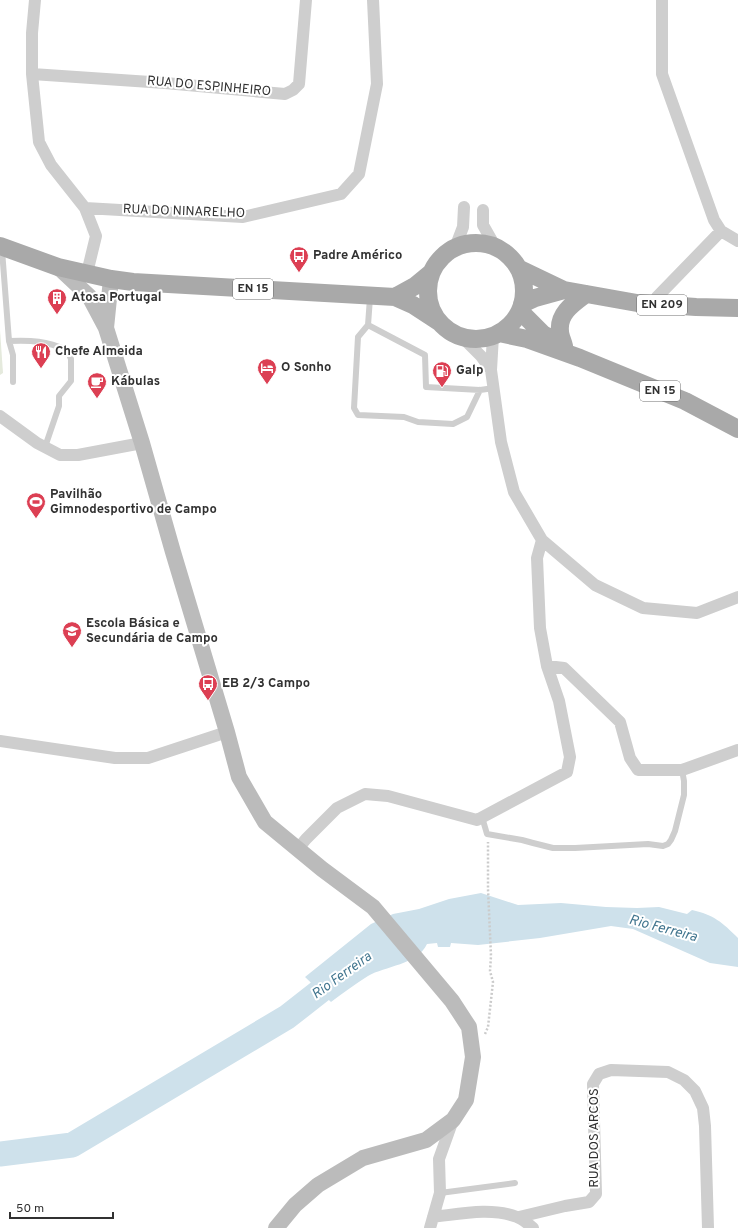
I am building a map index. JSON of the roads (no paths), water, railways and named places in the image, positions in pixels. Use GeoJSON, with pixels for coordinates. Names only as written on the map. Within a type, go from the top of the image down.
{"type":"FeatureCollection","features":[{"type":"Feature","properties":{"kind":"main road","name":"EN 15"},"geometry":{"type":"LineString","coordinates":[[439,322],[432,311],[429,298],[429,285],[432,272],[438,262],[455,248],[471,243],[484,244],[505,253],[518,268],[524,286],[521,308],[543,334],[564,346],[580,358]]}},
{"type":"Feature","properties":{"kind":"main road","name":"EN 15"},"geometry":{"type":"LineString","coordinates":[[1,246],[58,267],[133,282],[395,297],[413,305],[450,331],[462,337],[483,339],[496,335],[527,339],[580,358],[685,401],[738,429]]}},
{"type":"Feature","properties":{"kind":"main road","name":"EN 209"},"geometry":{"type":"LineString","coordinates":[[518,268],[564,290],[586,294],[637,303],[738,308]]}},
{"type":"Feature","properties":{"kind":"main road","name":"EN 15"},"geometry":{"type":"LineString","coordinates":[[395,297],[409,290],[432,272]]}},
{"type":"Feature","properties":{"kind":"main road","name":"EN 209"},"geometry":{"type":"LineString","coordinates":[[521,308],[535,298],[564,290]]}},
{"type":"Feature","properties":{"kind":"main road"},"geometry":{"type":"LineString","coordinates":[[564,346],[559,330],[562,316],[571,305],[586,294]]}},
{"type":"Feature","properties":{"kind":"main road"},"geometry":{"type":"LineString","coordinates":[[496,335],[515,320],[521,308]]}},
{"type":"Feature","properties":{"kind":"street"},"geometry":{"type":"LineString","coordinates":[[35,0],[32,33],[32,74],[39,142],[51,165],[85,208],[96,236],[99,276],[106,328],[142,443],[239,777],[265,822],[322,869],[373,907],[452,1001],[469,1027],[473,1057],[466,1100],[453,1120],[439,1159],[440,1193],[432,1222],[476,1212],[500,1213],[519,1217],[532,1228]]}},
{"type":"Feature","properties":{"kind":"street","name":"RUA DO ESPINHEIRO"},"geometry":{"type":"LineString","coordinates":[[32,74],[165,83],[285,94],[293,90],[299,84],[306,0]]}},
{"type":"Feature","properties":{"kind":"street","name":"RUA DO NINARELHO"},"geometry":{"type":"LineString","coordinates":[[85,208],[243,217],[341,194],[359,174],[377,84],[373,0]]}},
{"type":"Feature","properties":{"kind":"street"},"geometry":{"type":"LineString","coordinates":[[662,0],[662,74],[714,220],[721,231],[738,241]]}},
{"type":"Feature","properties":{"kind":"street"},"geometry":{"type":"LineString","coordinates":[[455,248],[463,227],[464,207]]}},
{"type":"Feature","properties":{"kind":"street"},"geometry":{"type":"LineString","coordinates":[[483,210],[483,225],[496,248]]}},
{"type":"Feature","properties":{"kind":"street"},"geometry":{"type":"LineString","coordinates":[[653,304],[657,297],[721,231]]}},
{"type":"Feature","properties":{"kind":"street"},"geometry":{"type":"LineString","coordinates":[[58,267],[89,296],[106,328]]}},
{"type":"Feature","properties":{"kind":"street"},"geometry":{"type":"LineString","coordinates":[[89,296],[99,276]]}},
{"type":"Feature","properties":{"kind":"street"},"geometry":{"type":"LineString","coordinates":[[496,335],[492,370],[501,442],[514,492],[542,540],[595,586],[643,608],[697,613],[738,597]]}},
{"type":"Feature","properties":{"kind":"street"},"geometry":{"type":"LineString","coordinates":[[462,337],[481,356],[492,370]]}},
{"type":"Feature","properties":{"kind":"street"},"geometry":{"type":"LineString","coordinates":[[0,416],[37,443],[60,455],[78,455],[142,443]]}},
{"type":"Feature","properties":{"kind":"street"},"geometry":{"type":"LineString","coordinates":[[298,850],[306,839],[337,808],[365,794],[388,796],[477,820],[567,772],[570,757],[559,700],[547,666],[540,628],[537,558],[542,540]]}},
{"type":"Feature","properties":{"kind":"street"},"geometry":{"type":"LineString","coordinates":[[547,666],[564,668],[620,722],[630,758],[638,770],[682,770],[738,750]]}},
{"type":"Feature","properties":{"kind":"street"},"geometry":{"type":"LineString","coordinates":[[0,741],[115,758],[148,758],[227,732]]}},
{"type":"Feature","properties":{"kind":"street","name":"RUA DOS ARCOS"},"geometry":{"type":"LineString","coordinates":[[519,1217],[589,1202],[596,1194],[593,1084],[599,1074],[611,1070],[668,1072],[684,1080],[695,1091],[703,1108],[705,1126],[708,1228]]}},
{"type":"Feature","properties":{"kind":"street"},"geometry":{"type":"LineString","coordinates":[[276,1228],[295,1205],[318,1185],[363,1158],[426,1140],[453,1120]]}},
{"type":"Feature","properties":{"kind":"street"},"geometry":{"type":"LineString","coordinates":[[426,1140],[439,1159]]}},
{"type":"Feature","properties":{"kind":"lane"},"geometry":{"type":"LineString","coordinates":[[1,246],[9,341],[13,355],[13,382]]}},
{"type":"Feature","properties":{"kind":"lane"},"geometry":{"type":"LineString","coordinates":[[370,296],[368,325],[358,337],[354,408],[358,415],[404,418],[418,422],[453,424],[467,417],[480,390]]}},
{"type":"Feature","properties":{"kind":"lane"},"geometry":{"type":"LineString","coordinates":[[368,325],[425,355],[426,387],[480,390],[494,388]]}},
{"type":"Feature","properties":{"kind":"lane"},"geometry":{"type":"LineString","coordinates":[[9,341],[34,340],[54,344],[67,350],[71,359],[71,381],[59,396],[59,406],[44,447]]}},
{"type":"Feature","properties":{"kind":"lane"},"geometry":{"type":"LineString","coordinates":[[482,817],[487,834],[522,840],[553,848],[648,844],[662,846],[668,844],[675,831],[684,795],[682,770]]}},
{"type":"Feature","properties":{"kind":"lane"},"geometry":{"type":"LineString","coordinates":[[440,1193],[514,1183]]}},
{"type":"Feature","properties":{"kind":"water"},"geometry":{"type":"Polygon","coordinates":[[[481,893],[518,905],[561,903],[606,907],[659,907],[687,914],[692,910],[700,912],[717,920],[738,938],[738,967],[710,963],[633,929],[611,926],[540,938],[478,945],[451,943],[450,947],[438,947],[437,943],[427,944],[422,951],[408,961],[368,976],[331,1002],[305,977],[371,924],[393,914],[419,909],[449,899],[481,893]]]}},
{"type":"Feature","properties":{"kind":"waterway","name":"Rio Ferreira"},"geometry":{"type":"LineString","coordinates":[[0,1154],[72,1145],[287,1017],[347,970]]}},
{"type":"Feature","properties":{"kind":"place","name":"Padre Américo"},"geometry":{"type":"Point","coordinates":[299,273]}},
{"type":"Feature","properties":{"kind":"place","name":"Atosa Portugal"},"geometry":{"type":"Point","coordinates":[57,315]}},
{"type":"Feature","properties":{"kind":"place","name":"Chefe Almeida"},"geometry":{"type":"Point","coordinates":[41,369]}},
{"type":"Feature","properties":{"kind":"place","name":"O Sonho"},"geometry":{"type":"Point","coordinates":[267,385]}},
{"type":"Feature","properties":{"kind":"place","name":"Galp"},"geometry":{"type":"Point","coordinates":[442,388]}},
{"type":"Feature","properties":{"kind":"place","name":"Kábulas"},"geometry":{"type":"Point","coordinates":[97,399]}},
{"type":"Feature","properties":{"kind":"place","name":"Pavilhão Gimnodesportivo de Campo"},"geometry":{"type":"Point","coordinates":[36,519]}},
{"type":"Feature","properties":{"kind":"place","name":"Escola Básica e Secundária de Campo"},"geometry":{"type":"Point","coordinates":[72,648]}},
{"type":"Feature","properties":{"kind":"place","name":"EB 2/3 Campo"},"geometry":{"type":"Point","coordinates":[208,701]}}]}
